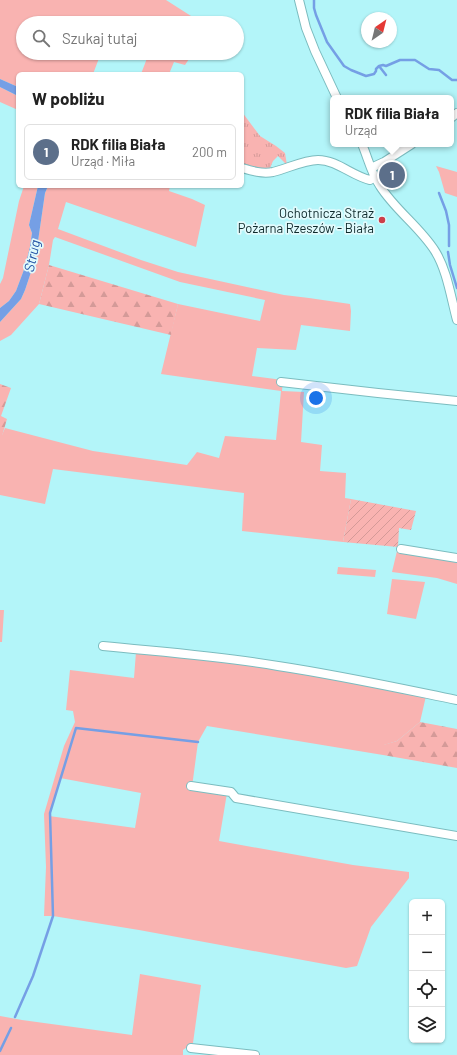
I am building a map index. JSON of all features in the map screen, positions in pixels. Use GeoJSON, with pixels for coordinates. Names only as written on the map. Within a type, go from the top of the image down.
{"type":"FeatureCollection","features":[{"type":"Feature","properties":{"kind":"street"},"geometry":{"type":"LineString","coordinates":[[299,0],[306,28],[336,95]]}},
{"type":"Feature","properties":{"kind":"street"},"geometry":{"type":"LineString","coordinates":[[363,147],[374,177],[383,191],[421,233],[435,251],[442,267],[457,320]]}},
{"type":"Feature","properties":{"kind":"street"},"geometry":{"type":"LineString","coordinates":[[371,168],[384,162],[407,147]]}},
{"type":"Feature","properties":{"kind":"street"},"geometry":{"type":"LineString","coordinates":[[244,169],[256,172],[273,172],[287,167],[318,160],[336,165],[363,178],[370,180],[374,177]]}},
{"type":"Feature","properties":{"kind":"street"},"geometry":{"type":"LineString","coordinates":[[281,382],[457,401]]}},
{"type":"Feature","properties":{"kind":"street"},"geometry":{"type":"LineString","coordinates":[[401,549],[457,558]]}},
{"type":"Feature","properties":{"kind":"street"},"geometry":{"type":"LineString","coordinates":[[103,646],[206,656],[278,666],[457,700]]}},
{"type":"Feature","properties":{"kind":"street"},"geometry":{"type":"LineString","coordinates":[[191,786],[231,792],[236,798],[457,836]]}},
{"type":"Feature","properties":{"kind":"street"},"geometry":{"type":"LineString","coordinates":[[191,1048],[255,1055]]}},
{"type":"Feature","properties":{"kind":"green space"},"geometry":{"type":"Polygon","coordinates":[[[0,0],[166,0],[191,16],[16,16],[16,60],[98,60],[94,72],[16,72],[16,86],[0,79],[0,0]]]}},
{"type":"Feature","properties":{"kind":"green space"},"geometry":{"type":"Polygon","coordinates":[[[146,60],[188,60],[185,65],[174,62],[170,72],[142,72],[146,60]]]}},
{"type":"Feature","properties":{"kind":"green space"},"geometry":{"type":"Polygon","coordinates":[[[0,87],[16,95],[16,109],[0,102],[0,87]]]}},
{"type":"Feature","properties":{"kind":"green space"},"geometry":{"type":"Polygon","coordinates":[[[244,115],[260,136],[285,153],[287,165],[278,156],[273,161],[270,168],[257,169],[244,166],[244,115]]]}},
{"type":"Feature","properties":{"kind":"green space"},"geometry":{"type":"Polygon","coordinates":[[[436,166],[457,172],[457,197],[445,193],[436,166]]]}},
{"type":"Feature","properties":{"kind":"green space"},"geometry":{"type":"Polygon","coordinates":[[[23,188],[38,188],[29,225],[32,233],[25,267],[16,291],[9,301],[0,308],[0,284],[3,278],[19,201],[23,188]]]}},
{"type":"Feature","properties":{"kind":"green space"},"geometry":{"type":"Polygon","coordinates":[[[47,188],[170,188],[169,191],[205,205],[196,247],[66,202],[58,229],[178,272],[284,295],[350,304],[350,331],[301,325],[296,350],[257,348],[252,376],[283,380],[282,391],[304,392],[301,442],[322,445],[320,471],[346,473],[345,498],[351,499],[343,542],[242,531],[244,493],[53,469],[45,504],[0,495],[0,436],[5,428],[93,451],[187,465],[197,452],[219,458],[225,436],[276,440],[281,391],[161,374],[178,304],[260,321],[265,300],[180,282],[55,237],[53,240],[49,265],[39,304],[11,335],[0,341],[0,322],[21,299],[33,266],[45,193],[47,188]]]}},
{"type":"Feature","properties":{"kind":"green space"},"geometry":{"type":"Polygon","coordinates":[[[49,265],[178,304],[171,335],[39,304],[49,265]]]}},
{"type":"Feature","properties":{"kind":"green space"},"geometry":{"type":"Polygon","coordinates":[[[0,384],[11,388],[1,416],[7,419],[2,436],[0,436],[0,384]]]}},
{"type":"Feature","properties":{"kind":"green space"},"geometry":{"type":"Polygon","coordinates":[[[351,499],[416,511],[411,530],[399,528],[398,547],[343,542],[351,499]]]}},
{"type":"Feature","properties":{"kind":"green space"},"geometry":{"type":"Polygon","coordinates":[[[397,551],[457,561],[457,584],[437,578],[392,572],[397,551]]]}},
{"type":"Feature","properties":{"kind":"green space"},"geometry":{"type":"Polygon","coordinates":[[[338,567],[376,570],[375,577],[337,574],[338,567]]]}},
{"type":"Feature","properties":{"kind":"green space"},"geometry":{"type":"Polygon","coordinates":[[[392,579],[425,582],[416,619],[387,614],[392,579]]]}},
{"type":"Feature","properties":{"kind":"green space"},"geometry":{"type":"Polygon","coordinates":[[[0,610],[4,610],[2,642],[0,642],[0,610]]]}},
{"type":"Feature","properties":{"kind":"green space"},"geometry":{"type":"Polygon","coordinates":[[[136,652],[243,663],[426,696],[420,722],[397,741],[384,745],[383,755],[207,726],[198,742],[192,787],[227,793],[219,841],[353,865],[409,872],[409,878],[371,927],[357,966],[346,968],[139,930],[53,916],[44,916],[46,867],[44,814],[64,746],[75,722],[73,711],[66,710],[70,670],[134,678],[136,652]],[[60,778],[49,816],[135,828],[141,793],[60,778]]]}},
{"type":"Feature","properties":{"kind":"green space"},"geometry":{"type":"Polygon","coordinates":[[[420,722],[457,729],[457,768],[383,755],[383,745],[397,741],[420,722]]]}},
{"type":"Feature","properties":{"kind":"green space"},"geometry":{"type":"Polygon","coordinates":[[[140,974],[201,985],[193,1043],[183,1050],[183,1055],[0,1055],[0,1016],[132,1035],[140,974]]]}},
{"type":"Feature","properties":{"kind":"water"},"geometry":{"type":"Polygon","coordinates":[[[0,79],[16,86],[16,95],[0,87],[0,79]]]}},
{"type":"Feature","properties":{"kind":"water","name":"Strug"},"geometry":{"type":"Polygon","coordinates":[[[38,188],[47,188],[45,193],[37,248],[25,290],[21,299],[0,322],[0,308],[9,301],[16,291],[25,267],[32,233],[29,225],[38,188]]]}},
{"type":"Feature","properties":{"kind":"waterway"},"geometry":{"type":"LineString","coordinates":[[314,0],[316,15],[327,42],[344,66],[351,70],[366,76],[374,74],[379,66],[386,66],[400,60],[415,60],[429,69],[439,70],[452,80],[457,80]]}},
{"type":"Feature","properties":{"kind":"waterway"},"geometry":{"type":"LineString","coordinates":[[379,66],[386,75]]}},
{"type":"Feature","properties":{"kind":"waterway"},"geometry":{"type":"LineString","coordinates":[[439,193],[446,211],[449,225],[449,246]]}},
{"type":"Feature","properties":{"kind":"waterway"},"geometry":{"type":"LineString","coordinates":[[448,252],[450,265],[457,288]]}},
{"type":"Feature","properties":{"kind":"waterway"},"geometry":{"type":"LineString","coordinates":[[15,1017],[33,976],[53,916],[50,813],[76,728],[198,742]]}},
{"type":"Feature","properties":{"kind":"waterway"},"geometry":{"type":"LineString","coordinates":[[0,1051],[11,1028]]}},
{"type":"Feature","properties":{"kind":"place","name":"RDK filia Biała"},"geometry":{"type":"Point","coordinates":[392,175]}},
{"type":"Feature","properties":{"kind":"place","name":"Ochotnicza Straż Pożarna Rzeszów - Biała"},"geometry":{"type":"Point","coordinates":[382,220]}}]}
